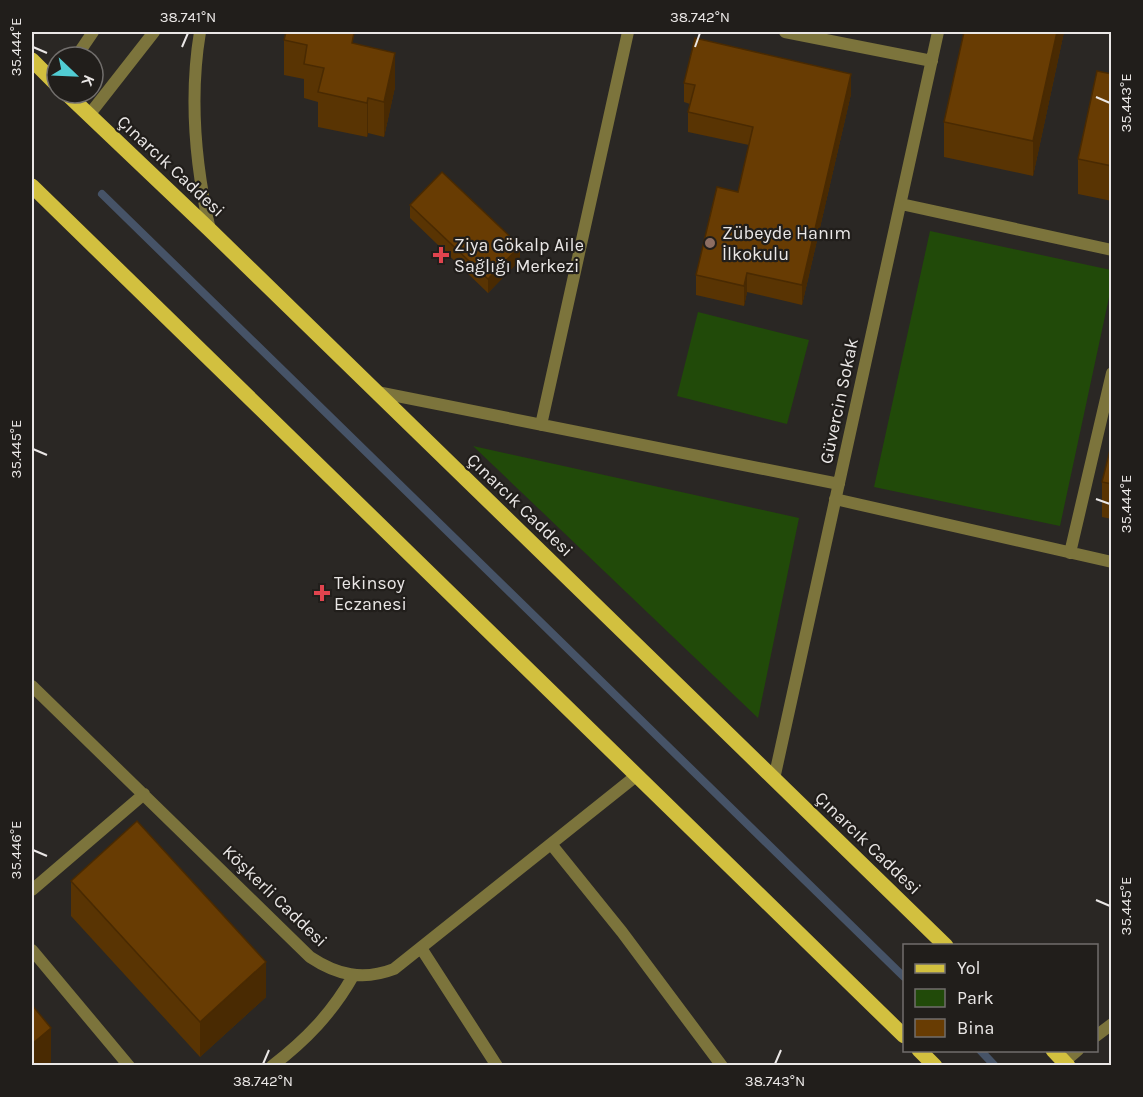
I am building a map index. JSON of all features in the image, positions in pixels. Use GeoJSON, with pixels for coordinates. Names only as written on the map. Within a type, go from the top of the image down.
{"type":"FeatureCollection","features":[{"type":"Feature","properties":{"kind":"main road"},"geometry":{"type":"LineString","coordinates":[[32,60],[45,73]]}},
{"type":"Feature","properties":{"kind":"main road","name":"Çınarcık Caddesi"},"geometry":{"type":"LineString","coordinates":[[79,105],[945,944]]}},
{"type":"Feature","properties":{"kind":"main road"},"geometry":{"type":"LineString","coordinates":[[32,186],[903,1035]]}},
{"type":"Feature","properties":{"kind":"main road"},"geometry":{"type":"LineString","coordinates":[[921,1052],[935,1065]]}},
{"type":"Feature","properties":{"kind":"main road"},"geometry":{"type":"LineString","coordinates":[[1055,1052],[1066,1064]]}},
{"type":"Feature","properties":{"kind":"street"},"geometry":{"type":"LineString","coordinates":[[84,45],[93,32]]}},
{"type":"Feature","properties":{"kind":"street"},"geometry":{"type":"LineString","coordinates":[[89,115],[154,32]]}},
{"type":"Feature","properties":{"kind":"street"},"geometry":{"type":"LineString","coordinates":[[200,32],[194,90],[194,125],[199,172],[210,230]]}},
{"type":"Feature","properties":{"kind":"street"},"geometry":{"type":"LineString","coordinates":[[541,425],[628,32]]}},
{"type":"Feature","properties":{"kind":"street"},"geometry":{"type":"LineString","coordinates":[[785,32],[932,62]]}},
{"type":"Feature","properties":{"kind":"street","name":"Güvercin Sokak"},"geometry":{"type":"LineString","coordinates":[[774,779],[939,32]]}},
{"type":"Feature","properties":{"kind":"street"},"geometry":{"type":"LineString","coordinates":[[901,204],[1112,250]]}},
{"type":"Feature","properties":{"kind":"street"},"geometry":{"type":"LineString","coordinates":[[1070,553],[1112,373]]}},
{"type":"Feature","properties":{"kind":"street"},"geometry":{"type":"LineString","coordinates":[[377,392],[839,484]]}},
{"type":"Feature","properties":{"kind":"street"},"geometry":{"type":"LineString","coordinates":[[836,499],[1112,562]]}},
{"type":"Feature","properties":{"kind":"street","name":"Köşkerli Caddesi"},"geometry":{"type":"LineString","coordinates":[[32,686],[310,957],[323,966],[353,976],[381,974],[394,969],[636,776]]}},
{"type":"Feature","properties":{"kind":"street"},"geometry":{"type":"LineString","coordinates":[[32,890],[144,794]]}},
{"type":"Feature","properties":{"kind":"street"},"geometry":{"type":"LineString","coordinates":[[551,844],[622,932],[722,1065]]}},
{"type":"Feature","properties":{"kind":"street"},"geometry":{"type":"LineString","coordinates":[[421,948],[497,1065]]}},
{"type":"Feature","properties":{"kind":"street"},"geometry":{"type":"LineString","coordinates":[[32,950],[129,1065]]}},
{"type":"Feature","properties":{"kind":"street"},"geometry":{"type":"LineString","coordinates":[[272,1065],[289,1060],[339,1002],[353,976]]}},
{"type":"Feature","properties":{"kind":"street"},"geometry":{"type":"LineString","coordinates":[[1098,1034],[1112,1024]]}},
{"type":"Feature","properties":{"kind":"street"},"geometry":{"type":"LineString","coordinates":[[1066,1064],[1076,1052]]}},
{"type":"Feature","properties":{"kind":"green space"},"geometry":{"type":"Polygon","coordinates":[[[930,231],[1111,270],[1111,288],[1060,526],[874,487],[930,231]]]}},
{"type":"Feature","properties":{"kind":"green space"},"geometry":{"type":"Polygon","coordinates":[[[698,312],[809,340],[787,424],[677,396],[698,312]]]}},
{"type":"Feature","properties":{"kind":"green space"},"geometry":{"type":"Polygon","coordinates":[[[473,446],[799,518],[758,718],[473,446]]]}},
{"type":"Feature","properties":{"kind":"building"},"geometry":{"type":"Polygon","coordinates":[[[286,32],[354,33],[352,43],[395,53],[384,102],[368,98],[367,103],[318,92],[324,68],[304,64],[307,45],[284,40],[286,32]]]}},
{"type":"Feature","properties":{"kind":"building"},"geometry":{"type":"Polygon","coordinates":[[[964,32],[1057,32],[1033,141],[944,122],[964,32]]]}},
{"type":"Feature","properties":{"kind":"building"},"geometry":{"type":"Polygon","coordinates":[[[695,38],[851,74],[802,285],[747,273],[744,286],[696,275],[717,187],[738,192],[753,127],[688,112],[695,85],[684,83],[695,38]]]}},
{"type":"Feature","properties":{"kind":"building"},"geometry":{"type":"Polygon","coordinates":[[[1097,71],[1112,74],[1112,166],[1078,159],[1097,71]]]}},
{"type":"Feature","properties":{"kind":"building"},"geometry":{"type":"Polygon","coordinates":[[[442,172],[520,246],[488,279],[410,205],[442,172]]]}},
{"type":"Feature","properties":{"kind":"building"},"geometry":{"type":"Polygon","coordinates":[[[1112,442],[1112,484],[1102,482],[1112,442]]]}},
{"type":"Feature","properties":{"kind":"building"},"geometry":{"type":"Polygon","coordinates":[[[137,821],[266,962],[200,1022],[71,881],[137,821]]]}},
{"type":"Feature","properties":{"kind":"building"},"geometry":{"type":"Polygon","coordinates":[[[32,1005],[51,1028],[32,1044],[32,1005]]]}},
{"type":"Feature","properties":{"kind":"waterway"},"geometry":{"type":"LineString","coordinates":[[102,194],[903,976]]}},
{"type":"Feature","properties":{"kind":"waterway"},"geometry":{"type":"LineString","coordinates":[[982,1052],[995,1066]]}},
{"type":"Feature","properties":{"kind":"place","name":"Zübeyde Hanım İlkokulu"},"geometry":{"type":"Point","coordinates":[710,243]}},
{"type":"Feature","properties":{"kind":"place","name":"Ziya Gökalp Aile Sağlığı Merkezi"},"geometry":{"type":"Point","coordinates":[441,255]}},
{"type":"Feature","properties":{"kind":"place","name":"Tekinsoy Eczanesi"},"geometry":{"type":"Point","coordinates":[322,593]}}]}
